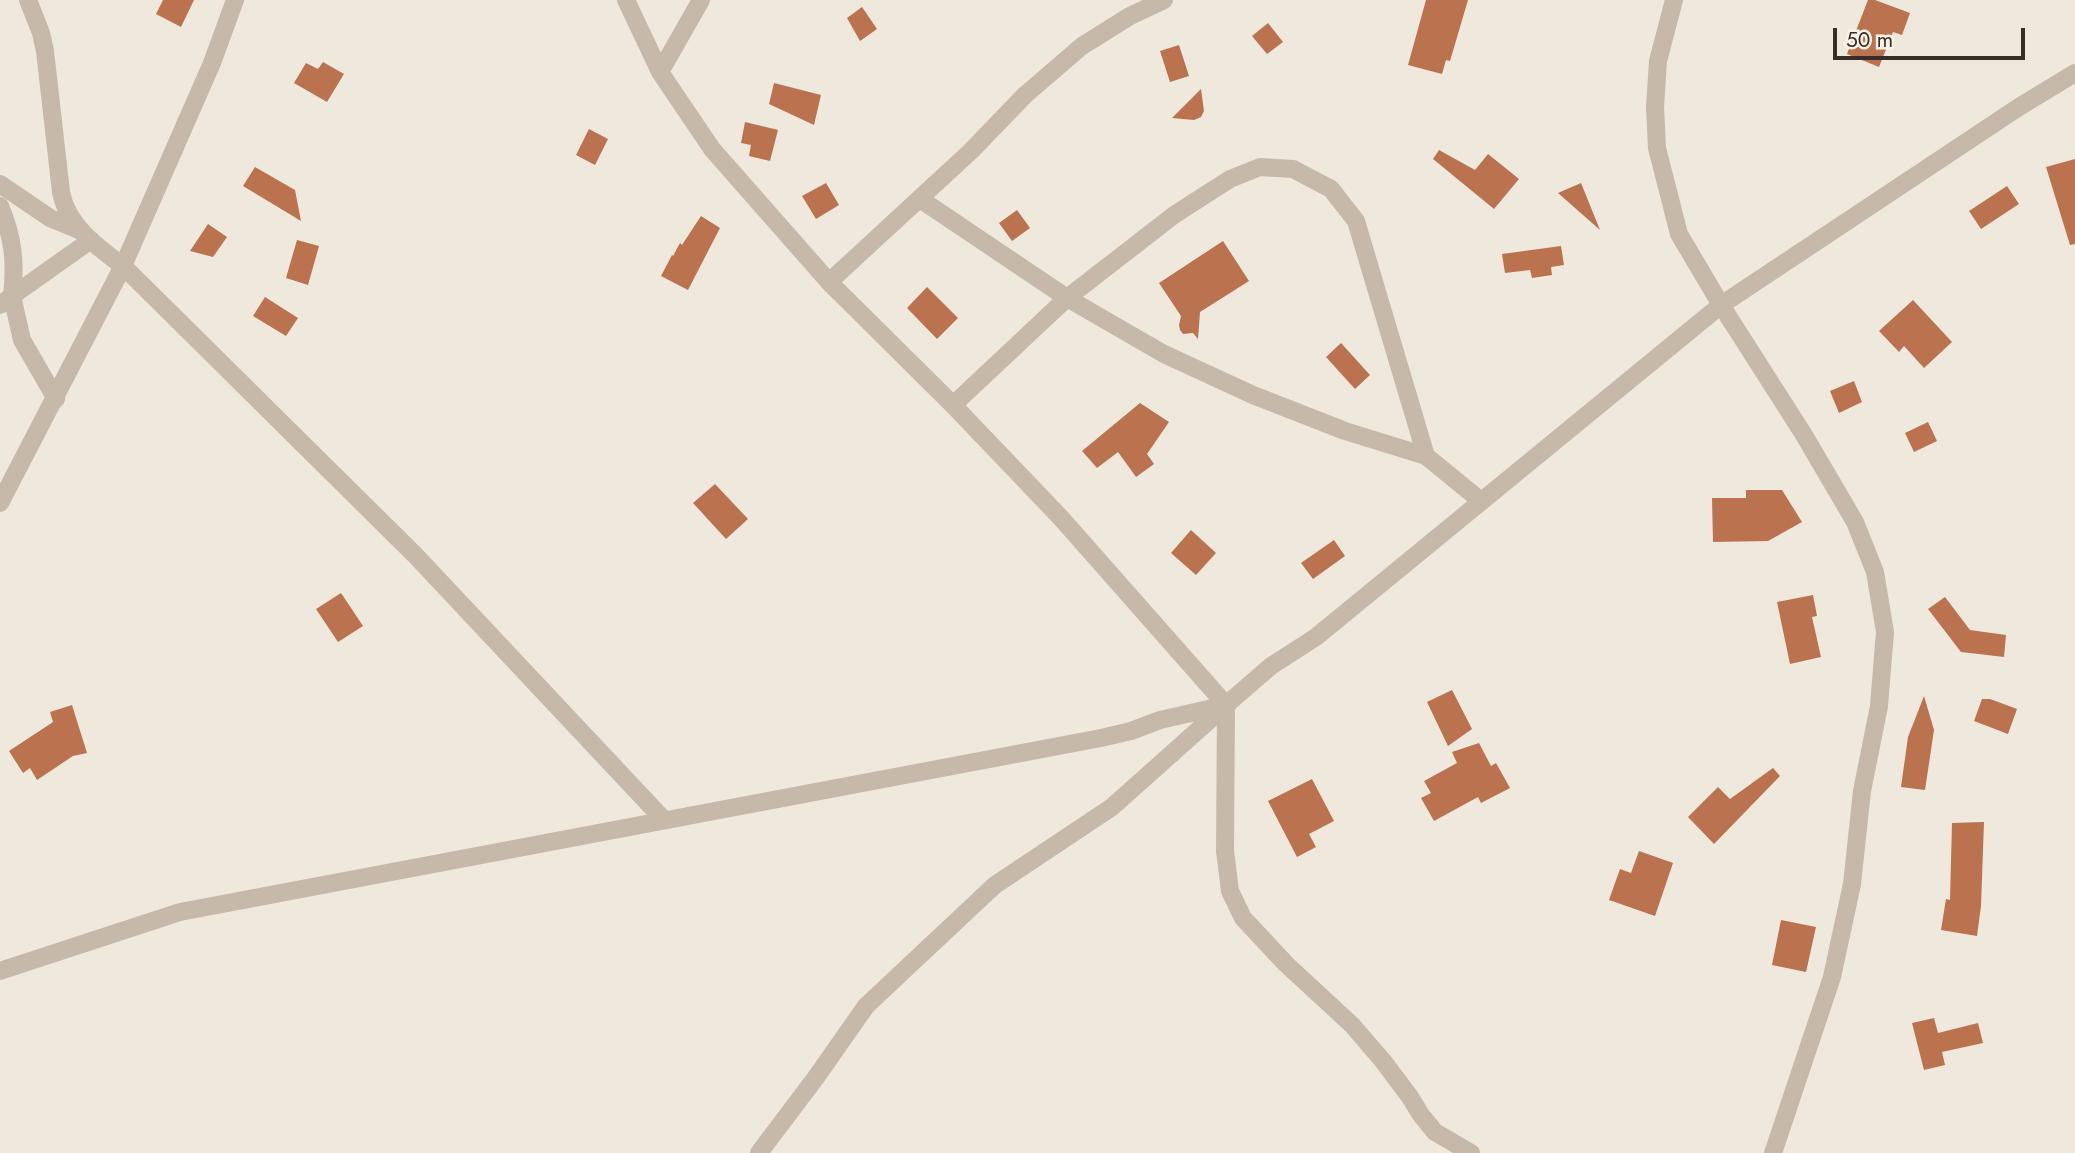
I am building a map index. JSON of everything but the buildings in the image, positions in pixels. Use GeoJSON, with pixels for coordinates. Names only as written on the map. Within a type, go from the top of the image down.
{"type":"FeatureCollection","features":[{"type":"Feature","properties":{"kind":"street"},"geometry":{"type":"LineString","coordinates":[[28,0],[43,42],[63,205],[86,235],[123,266],[416,556],[664,820]]}},
{"type":"Feature","properties":{"kind":"street"},"geometry":{"type":"LineString","coordinates":[[0,503],[123,266],[212,63],[235,0]]}},
{"type":"Feature","properties":{"kind":"street"},"geometry":{"type":"LineString","coordinates":[[626,0],[660,72],[712,149],[828,282],[953,405],[1060,518],[1226,705],[1225,851],[1230,891],[1243,918],[1286,964],[1352,1025],[1383,1060],[1435,1132],[1471,1153]]}},
{"type":"Feature","properties":{"kind":"street"},"geometry":{"type":"LineString","coordinates":[[660,72],[701,0]]}},
{"type":"Feature","properties":{"kind":"street"},"geometry":{"type":"LineString","coordinates":[[828,282],[971,151],[1026,95],[1082,46],[1130,16],[1164,0]]}},
{"type":"Feature","properties":{"kind":"street"},"geometry":{"type":"LineString","coordinates":[[1674,0],[1658,61],[1655,107],[1657,148],[1679,233],[1855,522],[1875,572],[1885,632],[1878,706],[1862,791],[1852,884],[1832,977],[1773,1153]]}},
{"type":"Feature","properties":{"kind":"street"},"geometry":{"type":"LineString","coordinates":[[759,1153],[866,1006],[995,885],[1112,807],[1271,666],[1316,637],[1721,304],[2019,107],[2075,73]]}},
{"type":"Feature","properties":{"kind":"street"},"geometry":{"type":"LineString","coordinates":[[953,405],[1068,298],[1174,215],[1230,179],[1259,167],[1293,169],[1331,189],[1356,221],[1426,456]]}},
{"type":"Feature","properties":{"kind":"street"},"geometry":{"type":"LineString","coordinates":[[0,184],[50,218],[86,235]]}},
{"type":"Feature","properties":{"kind":"street"},"geometry":{"type":"LineString","coordinates":[[920,199],[1068,298],[1164,354],[1345,431],[1426,456],[1481,501]]}},
{"type":"Feature","properties":{"kind":"street"},"geometry":{"type":"LineString","coordinates":[[0,206],[15,269],[6,300],[22,340],[56,399]]}},
{"type":"Feature","properties":{"kind":"street"},"geometry":{"type":"LineString","coordinates":[[6,300],[86,235]]}},
{"type":"Feature","properties":{"kind":"street"},"geometry":{"type":"LineString","coordinates":[[0,971],[180,912],[1101,738],[1160,720],[1226,705]]}}]}
